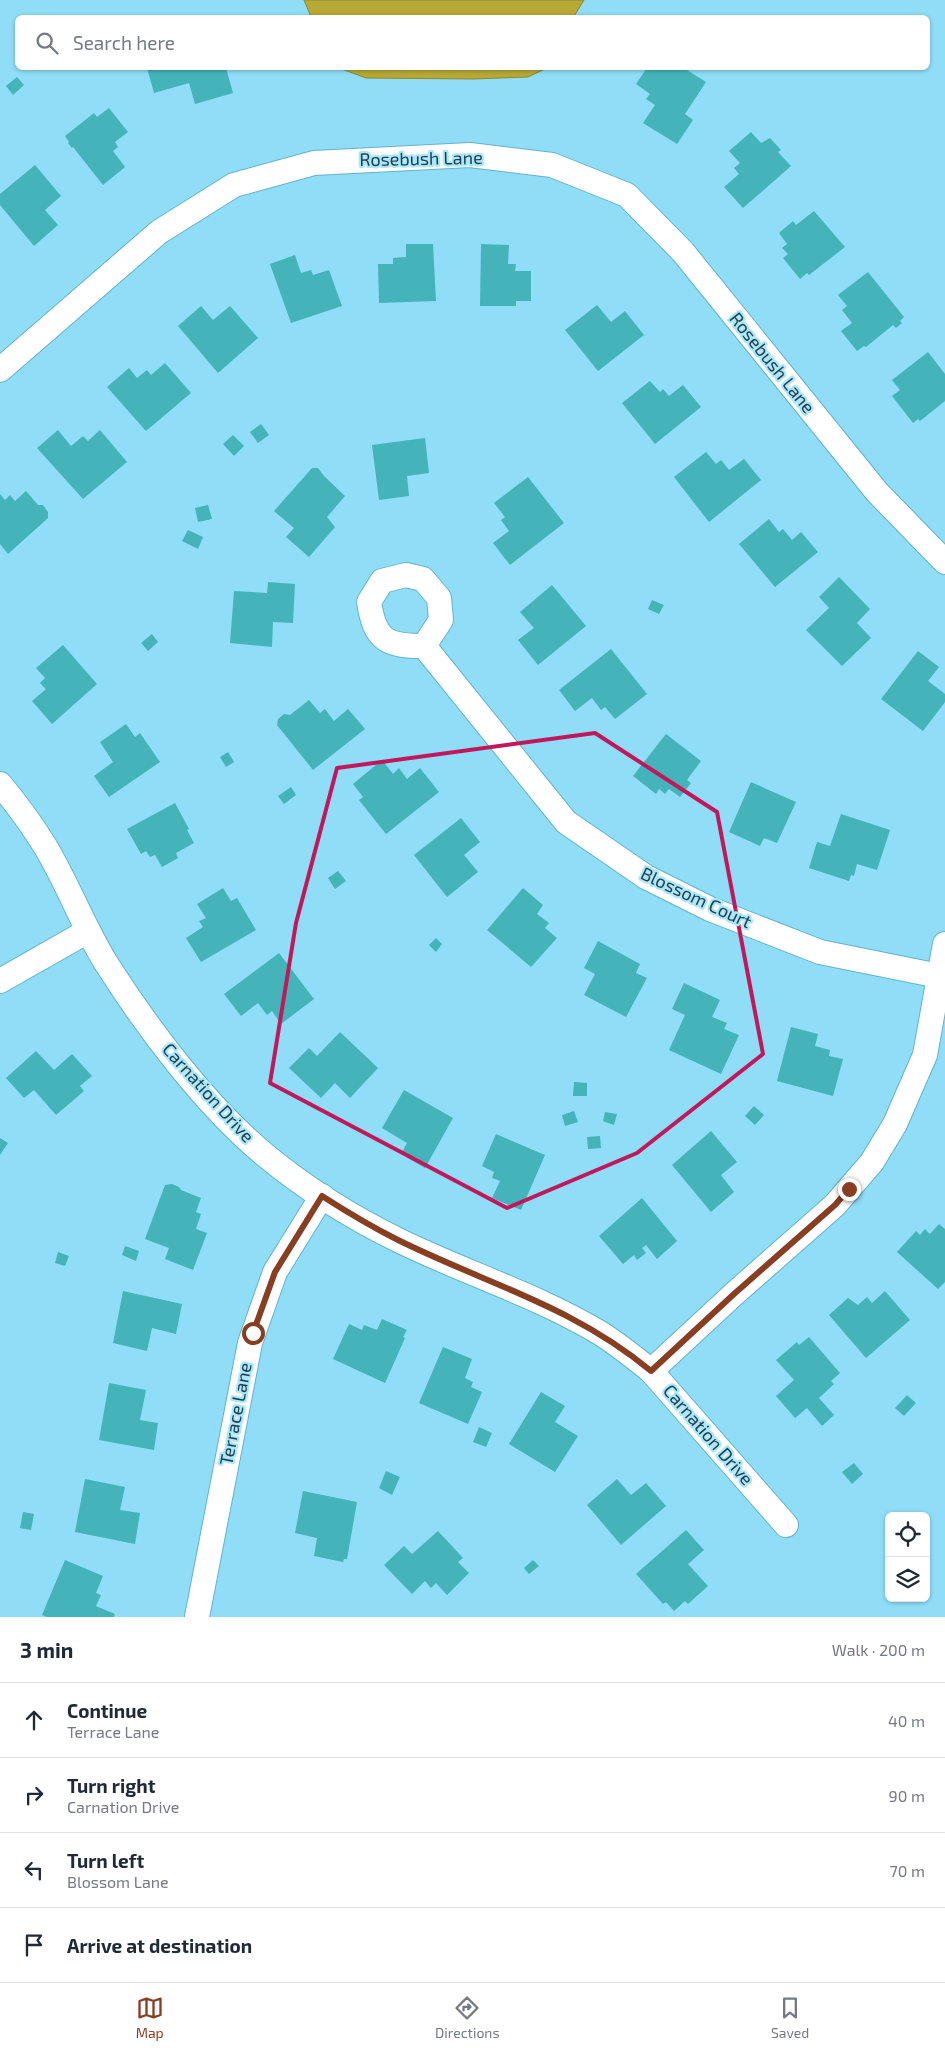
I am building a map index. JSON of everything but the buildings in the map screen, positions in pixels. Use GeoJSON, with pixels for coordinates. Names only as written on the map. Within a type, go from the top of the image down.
{"type":"FeatureCollection","features":[{"type":"Feature","properties":{"kind":"street","name":"Rosebush Lane"},"geometry":{"type":"LineString","coordinates":[[0,370],[159,232],[234,185],[314,163],[470,155],[552,165],[627,195],[683,252],[878,492],[945,562]]}},
{"type":"Feature","properties":{"kind":"street","name":"Blossom Court"},"geometry":{"type":"LineString","coordinates":[[424,646],[566,822],[646,878],[710,909],[820,952],[939,976]]}},
{"type":"Feature","properties":{"kind":"street","name":"Carnation Drive"},"geometry":{"type":"LineString","coordinates":[[0,784],[45,846],[106,963],[151,1028],[219,1111],[265,1155],[355,1218],[399,1241],[574,1319],[625,1350],[651,1371],[786,1525]]}},
{"type":"Feature","properties":{"kind":"street"},"geometry":{"type":"LineString","coordinates":[[0,981],[88,931]]}},
{"type":"Feature","properties":{"kind":"street"},"geometry":{"type":"LineString","coordinates":[[651,1371],[734,1294],[835,1205],[872,1162],[895,1124],[925,1055],[945,944]]}},
{"type":"Feature","properties":{"kind":"street","name":"Terrace Lane"},"geometry":{"type":"LineString","coordinates":[[197,1617],[250,1343],[275,1272],[322,1196]]}},
{"type":"Feature","properties":{"kind":"highlighted area"},"geometry":{"type":"Polygon","coordinates":[[[595,733],[717,812],[763,1054],[637,1153],[507,1208],[270,1083],[296,923],[337,768],[595,733]]]}},
{"type":"Feature","properties":{"kind":"shaded area"},"geometry":{"type":"Polygon","coordinates":[[[304,0],[584,0],[575,15],[310,15],[304,0]]]}},
{"type":"Feature","properties":{"kind":"shaded area"},"geometry":{"type":"Polygon","coordinates":[[[344,70],[543,70],[528,77],[473,79],[366,78],[344,70]]]}},
{"type":"Feature","properties":{"kind":"route"},"geometry":{"type":"LineString","coordinates":[[253,1333],[275,1272],[322,1196],[355,1218],[399,1241],[574,1319],[625,1350],[651,1371],[734,1294],[835,1205],[849,1189]]}}]}
